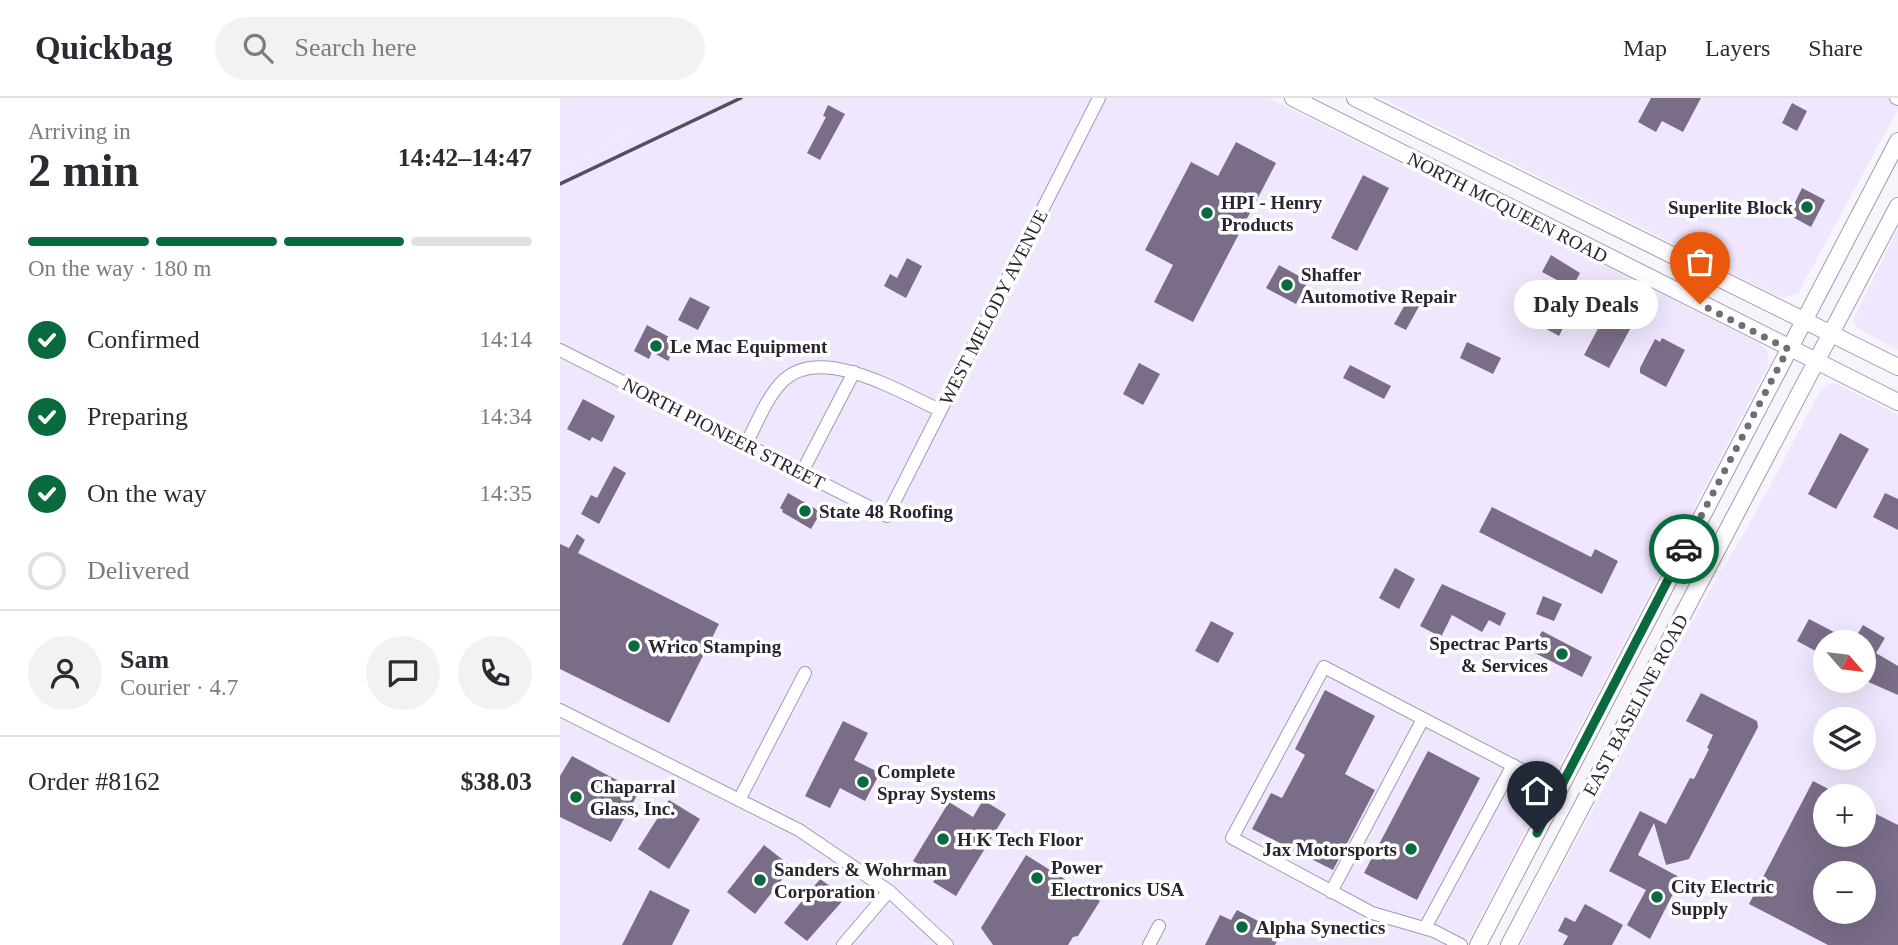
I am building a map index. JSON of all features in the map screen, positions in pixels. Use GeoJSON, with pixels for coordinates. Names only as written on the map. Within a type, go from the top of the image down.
{"type":"FeatureCollection","features":[{"type":"Feature","properties":{"kind":"main road","name":"NORTH MCQUEEN ROAD"},"geometry":{"type":"LineString","coordinates":[[1293,98],[1898,402]]}},
{"type":"Feature","properties":{"kind":"main road","name":"NORTH MCQUEEN ROAD"},"geometry":{"type":"LineString","coordinates":[[1355,98],[1898,367]]}},
{"type":"Feature","properties":{"kind":"main road","name":"EAST BASELINE ROAD"},"geometry":{"type":"LineString","coordinates":[[1478,945],[1632,652],[1810,323],[1898,141]]}},
{"type":"Feature","properties":{"kind":"main road"},"geometry":{"type":"LineString","coordinates":[[1513,210],[1525,183]]}},
{"type":"Feature","properties":{"kind":"main road","name":"EAST BASELINE ROAD"},"geometry":{"type":"LineString","coordinates":[[1509,945],[1898,206]]}},
{"type":"Feature","properties":{"kind":"main road"},"geometry":{"type":"LineString","coordinates":[[1632,652],[1656,665]]}},
{"type":"Feature","properties":{"kind":"street","name":"WEST MELODY AVENUE"},"geometry":{"type":"LineString","coordinates":[[887,516],[1099,98]]}},
{"type":"Feature","properties":{"kind":"street","name":"NORTH PIONEER STREET"},"geometry":{"type":"LineString","coordinates":[[560,350],[887,516]]}},
{"type":"Feature","properties":{"kind":"street"},"geometry":{"type":"LineString","coordinates":[[746,444],[779,384],[794,372],[811,367],[853,372],[940,410]]}},
{"type":"Feature","properties":{"kind":"street"},"geometry":{"type":"LineString","coordinates":[[802,471],[853,372]]}},
{"type":"Feature","properties":{"kind":"street"},"geometry":{"type":"LineString","coordinates":[[1461,945],[1425,928],[1372,913],[1232,838],[1324,667],[1560,790]]}},
{"type":"Feature","properties":{"kind":"street"},"geometry":{"type":"LineString","coordinates":[[739,800],[805,673]]}},
{"type":"Feature","properties":{"kind":"street"},"geometry":{"type":"LineString","coordinates":[[560,710],[799,830],[889,891],[947,945]]}},
{"type":"Feature","properties":{"kind":"street"},"geometry":{"type":"LineString","coordinates":[[1331,892],[1423,719]]}},
{"type":"Feature","properties":{"kind":"street"},"geometry":{"type":"LineString","coordinates":[[1425,928],[1513,765]]}},
{"type":"Feature","properties":{"kind":"street"},"geometry":{"type":"LineString","coordinates":[[843,945],[889,891]]}},
{"type":"Feature","properties":{"kind":"street"},"geometry":{"type":"LineString","coordinates":[[1149,945],[1159,926]]}},
{"type":"Feature","properties":{"kind":"shaded area"},"geometry":{"type":"Polygon","coordinates":[[[560,98],[1269,98],[1759,343],[1767,350],[1769,364],[1466,945],[560,945],[560,165],[644,124],[560,164],[560,98]]]}},
{"type":"Feature","properties":{"kind":"shaded area"},"geometry":{"type":"Polygon","coordinates":[[[1381,98],[1898,98],[1898,109],[1798,293],[1782,298],[1381,98]]]}},
{"type":"Feature","properties":{"kind":"shaded area"},"geometry":{"type":"Polygon","coordinates":[[[1898,229],[1898,350],[1858,328],[1853,320],[1898,229]]]}},
{"type":"Feature","properties":{"kind":"shaded area"},"geometry":{"type":"Polygon","coordinates":[[[1828,384],[1837,384],[1898,415],[1898,945],[1521,945],[1690,625],[1754,516],[1818,395],[1828,384]]]}},
{"type":"Feature","properties":{"kind":"building"},"geometry":{"type":"Polygon","coordinates":[[[1651,98],[1701,98],[1683,132],[1662,121],[1656,132],[1638,122],[1651,98]]]}},
{"type":"Feature","properties":{"kind":"building"},"geometry":{"type":"Polygon","coordinates":[[[1792,103],[1807,111],[1797,131],[1782,123],[1792,103]]]}},
{"type":"Feature","properties":{"kind":"building"},"geometry":{"type":"Polygon","coordinates":[[[828,105],[845,114],[820,160],[807,153],[826,117],[823,116],[828,105]]]}},
{"type":"Feature","properties":{"kind":"building","name":"HPI - Henry Products"},"geometry":{"type":"Polygon","coordinates":[[[1236,142],[1276,163],[1193,322],[1154,302],[1173,265],[1145,250],[1191,162],[1218,176],[1236,142]]]}},
{"type":"Feature","properties":{"kind":"building"},"geometry":{"type":"Polygon","coordinates":[[[1363,175],[1389,188],[1357,251],[1331,238],[1363,175]]]}},
{"type":"Feature","properties":{"kind":"building","name":"Superlite Block"},"geometry":{"type":"Polygon","coordinates":[[[1802,188],[1825,200],[1811,227],[1789,215],[1802,188]]]}},
{"type":"Feature","properties":{"kind":"building"},"geometry":{"type":"Polygon","coordinates":[[[1551,255],[1580,273],[1572,288],[1542,272],[1551,255]]]}},
{"type":"Feature","properties":{"kind":"building"},"geometry":{"type":"Polygon","coordinates":[[[907,258],[922,266],[906,298],[884,286],[890,274],[897,278],[907,258]]]}},
{"type":"Feature","properties":{"kind":"building","name":"Shaffer Automotive Repair"},"geometry":{"type":"Polygon","coordinates":[[[1279,265],[1308,281],[1296,304],[1266,288],[1279,265]]]}},
{"type":"Feature","properties":{"kind":"building"},"geometry":{"type":"Polygon","coordinates":[[[1412,292],[1423,299],[1406,330],[1394,324],[1412,292]]]}},
{"type":"Feature","properties":{"kind":"building"},"geometry":{"type":"Polygon","coordinates":[[[1617,293],[1642,307],[1609,368],[1584,355],[1617,293]]]}},
{"type":"Feature","properties":{"kind":"building"},"geometry":{"type":"Polygon","coordinates":[[[690,297],[710,307],[698,330],[678,320],[690,297]]]}},
{"type":"Feature","properties":{"kind":"building"},"geometry":{"type":"Polygon","coordinates":[[[1539,306],[1567,320],[1559,336],[1532,321],[1539,306]]]}},
{"type":"Feature","properties":{"kind":"building","name":"Le Mac Equipment"},"geometry":{"type":"Polygon","coordinates":[[[647,325],[678,342],[668,361],[652,352],[649,359],[634,351],[647,325]]]}},
{"type":"Feature","properties":{"kind":"building"},"geometry":{"type":"Polygon","coordinates":[[[1662,338],[1685,350],[1666,387],[1640,373],[1655,339],[1660,342],[1662,338]]]}},
{"type":"Feature","properties":{"kind":"building"},"geometry":{"type":"Polygon","coordinates":[[[1467,342],[1501,358],[1493,374],[1460,358],[1467,342]]]}},
{"type":"Feature","properties":{"kind":"building"},"geometry":{"type":"Polygon","coordinates":[[[1139,363],[1160,374],[1143,405],[1123,394],[1139,363]]]}},
{"type":"Feature","properties":{"kind":"building"},"geometry":{"type":"Polygon","coordinates":[[[1350,365],[1391,386],[1384,399],[1343,378],[1350,365]]]}},
{"type":"Feature","properties":{"kind":"building"},"geometry":{"type":"Polygon","coordinates":[[[583,399],[615,416],[602,442],[592,437],[590,441],[567,429],[583,399]]]}},
{"type":"Feature","properties":{"kind":"building"},"geometry":{"type":"Polygon","coordinates":[[[1840,433],[1869,449],[1836,509],[1808,494],[1840,433]]]}},
{"type":"Feature","properties":{"kind":"building"},"geometry":{"type":"Polygon","coordinates":[[[614,466],[626,473],[599,524],[581,514],[591,495],[597,498],[614,466]]]}},
{"type":"Feature","properties":{"kind":"building","name":"State 48 Roofing"},"geometry":{"type":"Polygon","coordinates":[[[788,493],[821,512],[811,529],[782,512],[780,508],[788,493]]]}},
{"type":"Feature","properties":{"kind":"building"},"geometry":{"type":"Polygon","coordinates":[[[1885,493],[1898,499],[1898,530],[1873,517],[1885,493]]]}},
{"type":"Feature","properties":{"kind":"building"},"geometry":{"type":"Polygon","coordinates":[[[1492,507],[1591,557],[1595,549],[1618,561],[1602,594],[1479,532],[1492,507]]]}},
{"type":"Feature","properties":{"kind":"building","name":"Wrico Stamping"},"geometry":{"type":"Polygon","coordinates":[[[577,534],[585,540],[578,553],[719,624],[669,723],[560,669],[560,544],[569,548],[577,534]]]}},
{"type":"Feature","properties":{"kind":"building"},"geometry":{"type":"Polygon","coordinates":[[[1395,568],[1415,579],[1399,609],[1379,598],[1395,568]]]}},
{"type":"Feature","properties":{"kind":"building"},"geometry":{"type":"Polygon","coordinates":[[[1442,584],[1506,613],[1500,626],[1489,620],[1482,632],[1452,615],[1441,637],[1420,626],[1442,584]]]}},
{"type":"Feature","properties":{"kind":"building"},"geometry":{"type":"Polygon","coordinates":[[[1543,596],[1562,604],[1554,621],[1536,614],[1543,596]]]}},
{"type":"Feature","properties":{"kind":"building"},"geometry":{"type":"Polygon","coordinates":[[[1809,619],[1830,630],[1813,630],[1813,650],[1797,641],[1809,619]]]}},
{"type":"Feature","properties":{"kind":"building"},"geometry":{"type":"Polygon","coordinates":[[[1211,621],[1234,633],[1218,663],[1195,651],[1211,621]]]}},
{"type":"Feature","properties":{"kind":"building","name":"Spectrac Parts & Services"},"geometry":{"type":"Polygon","coordinates":[[[1542,631],[1592,657],[1582,677],[1531,651],[1542,631]]]}},
{"type":"Feature","properties":{"kind":"building"},"geometry":{"type":"Polygon","coordinates":[[[1876,633],[1885,638],[1876,653],[1876,633]]]}},
{"type":"Feature","properties":{"kind":"building"},"geometry":{"type":"Polygon","coordinates":[[[1876,653],[1898,666],[1898,695],[1876,685],[1876,653]]]}},
{"type":"Feature","properties":{"kind":"building"},"geometry":{"type":"Polygon","coordinates":[[[1325,690],[1375,716],[1345,774],[1375,790],[1333,870],[1252,829],[1271,793],[1282,798],[1305,755],[1295,749],[1325,690]]]}},
{"type":"Feature","properties":{"kind":"building"},"geometry":{"type":"Polygon","coordinates":[[[1701,693],[1757,721],[1758,727],[1689,859],[1666,865],[1654,823],[1638,855],[1681,878],[1650,939],[1627,925],[1646,890],[1609,871],[1640,811],[1666,824],[1690,778],[1694,779],[1713,735],[1686,721],[1701,693]]]}},
{"type":"Feature","properties":{"kind":"building"},"geometry":{"type":"Polygon","coordinates":[[[843,721],[868,733],[854,760],[880,773],[865,801],[840,788],[830,808],[805,796],[843,721]]]}},
{"type":"Feature","properties":{"kind":"building","name":"Jax Motorsports"},"geometry":{"type":"Polygon","coordinates":[[[1428,751],[1480,778],[1417,900],[1364,873],[1428,751]]]}},
{"type":"Feature","properties":{"kind":"building"},"geometry":{"type":"Polygon","coordinates":[[[572,756],[639,792],[611,842],[560,817],[560,776],[572,756]]]}},
{"type":"Feature","properties":{"kind":"building"},"geometry":{"type":"Polygon","coordinates":[[[1813,781],[1819,784],[1813,784],[1813,847],[1876,847],[1876,814],[1898,825],[1898,945],[1828,945],[1749,904],[1813,781]]]}},
{"type":"Feature","properties":{"kind":"building"},"geometry":{"type":"Polygon","coordinates":[[[669,800],[700,819],[669,869],[638,849],[669,800]]]}},
{"type":"Feature","properties":{"kind":"building"},"geometry":{"type":"Polygon","coordinates":[[[983,800],[1006,814],[956,896],[933,882],[937,876],[913,861],[949,802],[973,817],[983,800]]]}},
{"type":"Feature","properties":{"kind":"building","name":"Sanders & Wohrman Corporation"},"geometry":{"type":"Polygon","coordinates":[[[764,845],[792,867],[755,914],[727,892],[764,845]]]}},
{"type":"Feature","properties":{"kind":"building","name":"Power Electronics USA"},"geometry":{"type":"Polygon","coordinates":[[[1026,855],[1100,901],[1078,936],[1073,937],[1068,945],[993,945],[981,928],[1026,855]]]}},
{"type":"Feature","properties":{"kind":"building"},"geometry":{"type":"Polygon","coordinates":[[[820,879],[846,897],[807,941],[784,923],[820,879]]]}},
{"type":"Feature","properties":{"kind":"building"},"geometry":{"type":"Polygon","coordinates":[[[650,890],[690,910],[672,945],[622,945],[650,890]]]}},
{"type":"Feature","properties":{"kind":"building"},"geometry":{"type":"Polygon","coordinates":[[[1585,904],[1623,925],[1612,945],[1563,945],[1568,936],[1558,931],[1565,917],[1575,922],[1585,904]]]}},
{"type":"Feature","properties":{"kind":"building","name":"Alpha Synectics"},"geometry":{"type":"Polygon","coordinates":[[[1237,910],[1281,933],[1275,945],[1205,945],[1220,915],[1231,920],[1237,910]]]}},
{"type":"Feature","properties":{"kind":"railway"},"geometry":{"type":"LineString","coordinates":[[560,184],[741,98]]}},
{"type":"Feature","properties":{"kind":"way so far"},"geometry":{"type":"LineString","coordinates":[[1684,549],[1788,349],[1700,304]]}},
{"type":"Feature","properties":{"kind":"place","name":"Superlite Block"},"geometry":{"type":"Point","coordinates":[1807,207]}},
{"type":"Feature","properties":{"kind":"place","name":"HPI - Henry Products"},"geometry":{"type":"Point","coordinates":[1207,213]}},
{"type":"Feature","properties":{"kind":"place","name":"Shaffer Automotive Repair"},"geometry":{"type":"Point","coordinates":[1287,285]}},
{"type":"Feature","properties":{"kind":"place","name":"Daly Deals"},"geometry":{"type":"Point","coordinates":[1700,304]}},
{"type":"Feature","properties":{"kind":"place","name":"Le Mac Equipment"},"geometry":{"type":"Point","coordinates":[656,346]}},
{"type":"Feature","properties":{"kind":"place","name":"State 48 Roofing"},"geometry":{"type":"Point","coordinates":[805,511]}},
{"type":"Feature","properties":{"kind":"place","name":"Wrico Stamping"},"geometry":{"type":"Point","coordinates":[634,646]}},
{"type":"Feature","properties":{"kind":"place","name":"Spectrac Parts & Services"},"geometry":{"type":"Point","coordinates":[1562,654]}},
{"type":"Feature","properties":{"kind":"place","name":"Complete Spray Systems"},"geometry":{"type":"Point","coordinates":[863,782]}},
{"type":"Feature","properties":{"kind":"place","name":"Chaparral Glass, Inc."},"geometry":{"type":"Point","coordinates":[576,797]}},
{"type":"Feature","properties":{"kind":"place","name":"H K Tech Floor"},"geometry":{"type":"Point","coordinates":[943,839]}},
{"type":"Feature","properties":{"kind":"place","name":"Jax Motorsports"},"geometry":{"type":"Point","coordinates":[1411,849]}},
{"type":"Feature","properties":{"kind":"place","name":"Power Electronics USA"},"geometry":{"type":"Point","coordinates":[1037,878]}},
{"type":"Feature","properties":{"kind":"place","name":"Sanders & Wohrman Corporation"},"geometry":{"type":"Point","coordinates":[760,880]}},
{"type":"Feature","properties":{"kind":"place","name":"City Electric Supply"},"geometry":{"type":"Point","coordinates":[1657,897]}},
{"type":"Feature","properties":{"kind":"place","name":"Alpha Synectics"},"geometry":{"type":"Point","coordinates":[1242,927]}},
{"type":"Feature","properties":{"kind":"route"},"geometry":{"type":"LineString","coordinates":[[1537,833],[1684,549]]}}]}
